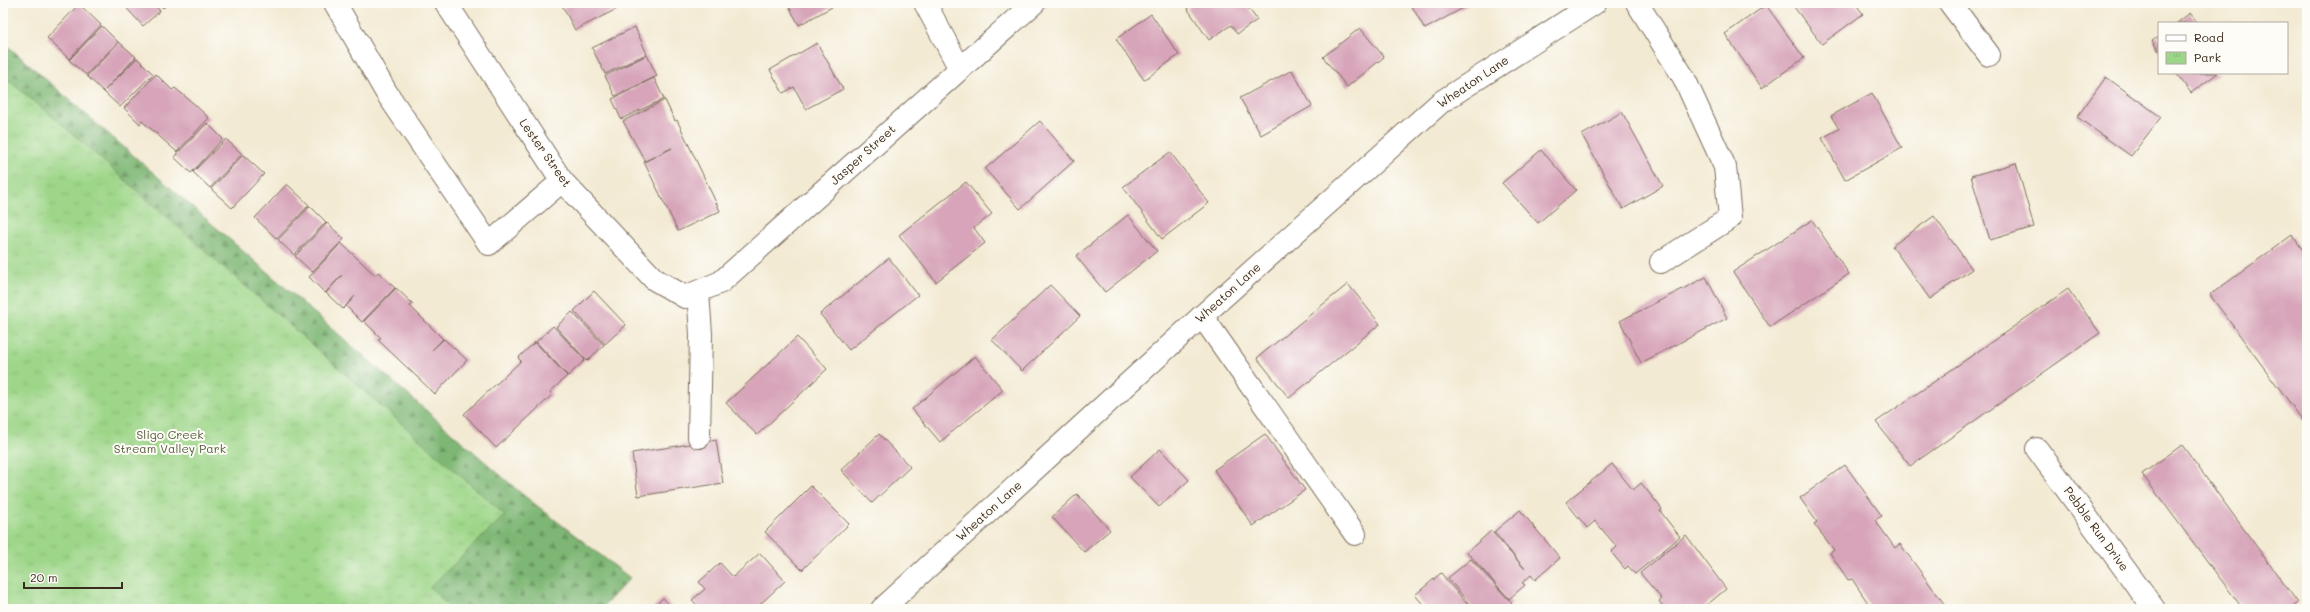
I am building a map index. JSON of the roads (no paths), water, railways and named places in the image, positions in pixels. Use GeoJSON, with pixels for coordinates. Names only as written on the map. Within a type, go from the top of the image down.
{"type":"FeatureCollection","features":[{"type":"Feature","properties":{"kind":"street"},"geometry":{"type":"LineString","coordinates":[[335,3],[386,92],[489,244],[562,181]]}},
{"type":"Feature","properties":{"kind":"street","name":"Lester Street"},"geometry":{"type":"LineString","coordinates":[[446,3],[562,181],[654,279],[692,295]]}},
{"type":"Feature","properties":{"kind":"street"},"geometry":{"type":"LineString","coordinates":[[925,3],[960,69]]}},
{"type":"Feature","properties":{"kind":"street","name":"Jasper Street"},"geometry":{"type":"LineString","coordinates":[[692,295],[721,282],[1034,3]]}},
{"type":"Feature","properties":{"kind":"street"},"geometry":{"type":"LineString","coordinates":[[1637,3],[1684,78],[1725,167],[1730,218],[1661,262]]}},
{"type":"Feature","properties":{"kind":"street"},"geometry":{"type":"LineString","coordinates":[[1950,3],[1989,55]]}},
{"type":"Feature","properties":{"kind":"street","name":"Wheaton Lane"},"geometry":{"type":"LineString","coordinates":[[882,609],[1202,316],[1441,102],[1582,6]]}},
{"type":"Feature","properties":{"kind":"street"},"geometry":{"type":"LineString","coordinates":[[692,295],[701,334],[699,437]]}},
{"type":"Feature","properties":{"kind":"street"},"geometry":{"type":"LineString","coordinates":[[1202,316],[1355,534]]}},
{"type":"Feature","properties":{"kind":"street","name":"Pebble Run Drive"},"geometry":{"type":"LineString","coordinates":[[2037,449],[2154,609]]}},
{"type":"Feature","properties":{"kind":"park label","name":"Sligo Creek Stream Valley Park"},"geometry":{"type":"Point","coordinates":[170,442]}}]}
